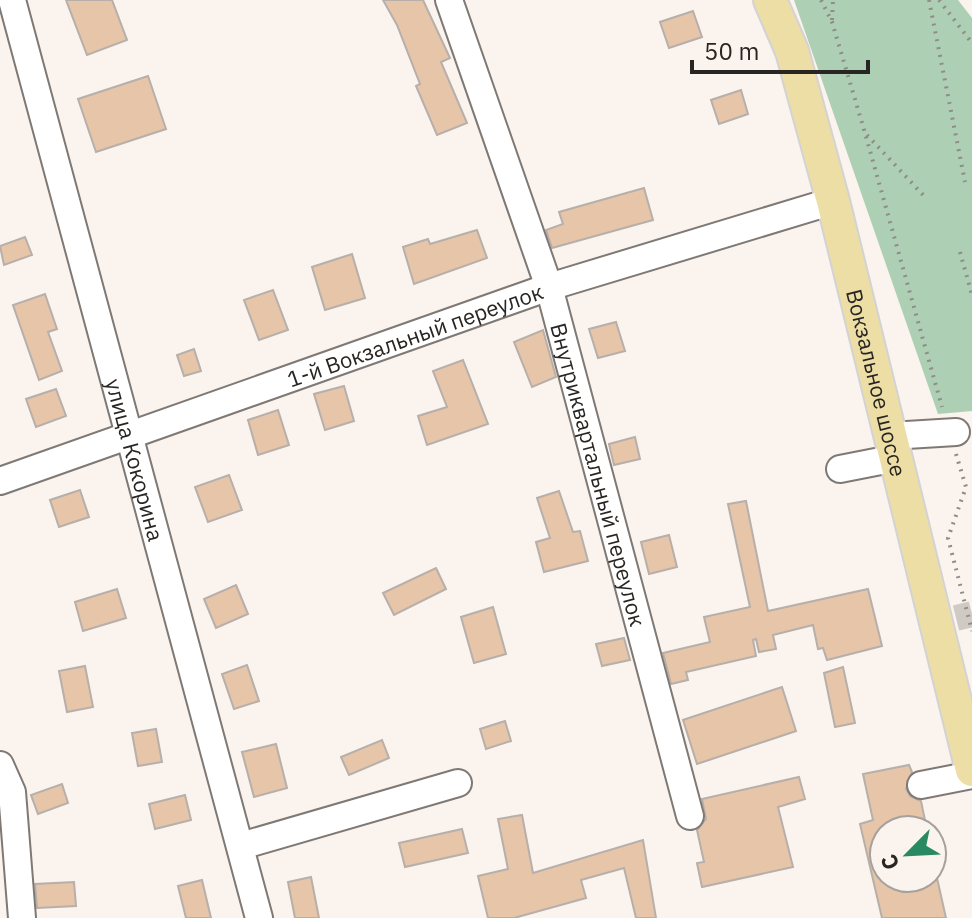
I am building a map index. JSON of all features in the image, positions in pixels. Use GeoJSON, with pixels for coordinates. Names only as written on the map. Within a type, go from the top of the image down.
{"type":"FeatureCollection","features":[{"type":"Feature","properties":{"kind":"main road","name":"Вокзальное шоссе"},"geometry":{"type":"LineString","coordinates":[[770,0],[792,51],[833,201],[893,447],[955,624],[972,772]]}},
{"type":"Feature","properties":{"kind":"street","name":"улица Кокорина"},"geometry":{"type":"LineString","coordinates":[[12,0],[259,918]]}},
{"type":"Feature","properties":{"kind":"street","name":"Внутриквартальный переулок"},"geometry":{"type":"LineString","coordinates":[[449,0],[549,287],[690,816]]}},
{"type":"Feature","properties":{"kind":"street","name":"1-й Вокзальный переулок"},"geometry":{"type":"LineString","coordinates":[[0,481],[549,287],[833,201]]}},
{"type":"Feature","properties":{"kind":"street"},"geometry":{"type":"LineString","coordinates":[[840,469],[893,447],[953,432]]}},
{"type":"Feature","properties":{"kind":"street"},"geometry":{"type":"LineString","coordinates":[[0,765],[12,792],[22,918]]}},
{"type":"Feature","properties":{"kind":"street"},"geometry":{"type":"LineString","coordinates":[[921,785],[972,772]]}},
{"type":"Feature","properties":{"kind":"street"},"geometry":{"type":"LineString","coordinates":[[241,846],[458,783]]}},
{"type":"Feature","properties":{"kind":"path"},"geometry":{"type":"LineString","coordinates":[[821,0],[832,22],[953,432],[966,487],[948,538],[955,624]]}},
{"type":"Feature","properties":{"kind":"path"},"geometry":{"type":"LineString","coordinates":[[832,22],[833,0]]}},
{"type":"Feature","properties":{"kind":"path"},"geometry":{"type":"LineString","coordinates":[[929,0],[965,182]]}},
{"type":"Feature","properties":{"kind":"path"},"geometry":{"type":"LineString","coordinates":[[939,0],[972,43]]}},
{"type":"Feature","properties":{"kind":"path"},"geometry":{"type":"LineString","coordinates":[[865,133],[925,197]]}},
{"type":"Feature","properties":{"kind":"path"},"geometry":{"type":"LineString","coordinates":[[960,252],[972,295]]}},
{"type":"Feature","properties":{"kind":"green space"},"geometry":{"type":"Polygon","coordinates":[[[794,0],[958,0],[972,18],[972,411],[938,414],[794,0]]]}},
{"type":"Feature","properties":{"kind":"building"},"geometry":{"type":"Polygon","coordinates":[[[66,0],[112,0],[127,40],[87,55],[66,0]]]}},
{"type":"Feature","properties":{"kind":"building"},"geometry":{"type":"Polygon","coordinates":[[[383,0],[423,0],[450,58],[441,62],[467,123],[437,135],[416,86],[420,84],[397,25],[383,0]]]}},
{"type":"Feature","properties":{"kind":"building"},"geometry":{"type":"Polygon","coordinates":[[[693,11],[702,37],[669,48],[660,22],[693,11]]]}},
{"type":"Feature","properties":{"kind":"building"},"geometry":{"type":"Polygon","coordinates":[[[148,76],[166,129],[96,152],[78,99],[148,76]]]}},
{"type":"Feature","properties":{"kind":"building"},"geometry":{"type":"Polygon","coordinates":[[[741,90],[748,114],[719,124],[711,100],[741,90]]]}},
{"type":"Feature","properties":{"kind":"building"},"geometry":{"type":"Polygon","coordinates":[[[644,188],[653,220],[552,248],[546,230],[563,224],[559,212],[644,188]]]}},
{"type":"Feature","properties":{"kind":"building"},"geometry":{"type":"Polygon","coordinates":[[[477,230],[487,258],[414,284],[403,247],[428,239],[430,244],[477,230]]]}},
{"type":"Feature","properties":{"kind":"building"},"geometry":{"type":"Polygon","coordinates":[[[25,237],[32,255],[4,265],[0,246],[25,237]]]}},
{"type":"Feature","properties":{"kind":"building"},"geometry":{"type":"Polygon","coordinates":[[[352,254],[365,298],[325,310],[312,267],[352,254]]]}},
{"type":"Feature","properties":{"kind":"building"},"geometry":{"type":"Polygon","coordinates":[[[273,290],[288,330],[259,340],[244,300],[273,290]]]}},
{"type":"Feature","properties":{"kind":"building"},"geometry":{"type":"Polygon","coordinates":[[[45,294],[57,329],[48,332],[62,371],[39,380],[13,305],[45,294]]]}},
{"type":"Feature","properties":{"kind":"building"},"geometry":{"type":"Polygon","coordinates":[[[616,322],[625,351],[598,358],[589,329],[616,322]]]}},
{"type":"Feature","properties":{"kind":"building"},"geometry":{"type":"Polygon","coordinates":[[[543,330],[556,377],[532,387],[514,342],[543,330]]]}},
{"type":"Feature","properties":{"kind":"building"},"geometry":{"type":"Polygon","coordinates":[[[194,349],[201,371],[184,376],[177,355],[194,349]]]}},
{"type":"Feature","properties":{"kind":"building"},"geometry":{"type":"Polygon","coordinates":[[[463,360],[488,424],[427,445],[418,416],[447,407],[433,371],[463,360]]]}},
{"type":"Feature","properties":{"kind":"building"},"geometry":{"type":"Polygon","coordinates":[[[344,386],[354,421],[325,430],[314,394],[344,386]]]}},
{"type":"Feature","properties":{"kind":"building"},"geometry":{"type":"Polygon","coordinates":[[[56,389],[66,416],[36,427],[26,399],[56,389]]]}},
{"type":"Feature","properties":{"kind":"building"},"geometry":{"type":"Polygon","coordinates":[[[278,410],[289,445],[258,455],[248,420],[278,410]]]}},
{"type":"Feature","properties":{"kind":"building"},"geometry":{"type":"Polygon","coordinates":[[[635,437],[640,459],[614,465],[609,444],[635,437]]]}},
{"type":"Feature","properties":{"kind":"building"},"geometry":{"type":"Polygon","coordinates":[[[229,475],[242,510],[208,522],[195,487],[229,475]]]}},
{"type":"Feature","properties":{"kind":"building"},"geometry":{"type":"Polygon","coordinates":[[[80,490],[89,517],[59,527],[50,500],[80,490]]]}},
{"type":"Feature","properties":{"kind":"building"},"geometry":{"type":"Polygon","coordinates":[[[559,491],[573,532],[580,531],[588,561],[544,572],[536,542],[550,538],[537,498],[559,491]]]}},
{"type":"Feature","properties":{"kind":"building"},"geometry":{"type":"Polygon","coordinates":[[[746,501],[768,611],[868,589],[882,646],[827,660],[823,648],[818,649],[813,625],[773,635],[776,649],[759,652],[756,639],[753,640],[756,656],[686,672],[688,680],[671,684],[663,653],[710,642],[704,617],[750,607],[728,504],[746,501]]]}},
{"type":"Feature","properties":{"kind":"building"},"geometry":{"type":"Polygon","coordinates":[[[669,535],[677,567],[649,574],[641,542],[669,535]]]}},
{"type":"Feature","properties":{"kind":"building"},"geometry":{"type":"Polygon","coordinates":[[[436,568],[446,589],[394,615],[383,593],[436,568]]]}},
{"type":"Feature","properties":{"kind":"building"},"geometry":{"type":"Polygon","coordinates":[[[236,585],[248,614],[216,628],[204,599],[236,585]]]}},
{"type":"Feature","properties":{"kind":"building"},"geometry":{"type":"Polygon","coordinates":[[[117,589],[126,618],[83,631],[75,602],[117,589]]]}},
{"type":"Feature","properties":{"kind":"building"},"geometry":{"type":"Polygon","coordinates":[[[493,607],[506,654],[474,663],[461,617],[493,607]]]}},
{"type":"Feature","properties":{"kind":"building"},"geometry":{"type":"Polygon","coordinates":[[[624,638],[630,660],[602,666],[596,644],[624,638]]]}},
{"type":"Feature","properties":{"kind":"building"},"geometry":{"type":"Polygon","coordinates":[[[247,665],[259,701],[234,709],[222,674],[247,665]]]}},
{"type":"Feature","properties":{"kind":"building"},"geometry":{"type":"Polygon","coordinates":[[[85,666],[93,707],[67,712],[59,671],[85,666]]]}},
{"type":"Feature","properties":{"kind":"building"},"geometry":{"type":"Polygon","coordinates":[[[843,667],[855,723],[835,727],[824,673],[843,667]]]}},
{"type":"Feature","properties":{"kind":"building"},"geometry":{"type":"Polygon","coordinates":[[[782,687],[796,731],[697,764],[683,720],[782,687]]]}},
{"type":"Feature","properties":{"kind":"building"},"geometry":{"type":"Polygon","coordinates":[[[505,721],[511,741],[486,749],[480,729],[505,721]]]}},
{"type":"Feature","properties":{"kind":"building"},"geometry":{"type":"Polygon","coordinates":[[[156,729],[162,762],[138,766],[132,733],[156,729]]]}},
{"type":"Feature","properties":{"kind":"building"},"geometry":{"type":"Polygon","coordinates":[[[382,740],[389,758],[349,775],[341,757],[382,740]]]}},
{"type":"Feature","properties":{"kind":"building"},"geometry":{"type":"Polygon","coordinates":[[[276,744],[287,788],[254,797],[242,752],[276,744]]]}},
{"type":"Feature","properties":{"kind":"building"},"geometry":{"type":"Polygon","coordinates":[[[909,765],[912,772],[906,789],[910,796],[921,801],[924,814],[872,814],[863,774],[909,765]]]}},
{"type":"Feature","properties":{"kind":"building"},"geometry":{"type":"Polygon","coordinates":[[[799,777],[805,799],[778,807],[793,867],[702,887],[697,863],[704,862],[697,830],[706,819],[702,799],[799,777]]]}},
{"type":"Feature","properties":{"kind":"building"},"geometry":{"type":"Polygon","coordinates":[[[62,784],[68,803],[38,814],[31,795],[62,784]]]}},
{"type":"Feature","properties":{"kind":"building"},"geometry":{"type":"Polygon","coordinates":[[[185,795],[191,820],[155,829],[149,804],[185,795]]]}},
{"type":"Feature","properties":{"kind":"building"},"geometry":{"type":"Polygon","coordinates":[[[522,815],[533,873],[643,840],[656,918],[636,918],[624,868],[581,880],[586,898],[514,918],[488,918],[478,876],[508,869],[498,819],[522,815]]]}},
{"type":"Feature","properties":{"kind":"building"},"geometry":{"type":"Polygon","coordinates":[[[868,822],[868,858],[860,824],[868,822]]]}},
{"type":"Feature","properties":{"kind":"building"},"geometry":{"type":"Polygon","coordinates":[[[462,829],[468,853],[405,867],[399,843],[462,829]]]}},
{"type":"Feature","properties":{"kind":"building"},"geometry":{"type":"Polygon","coordinates":[[[311,877],[319,918],[295,918],[288,882],[311,877]]]}},
{"type":"Feature","properties":{"kind":"building"},"geometry":{"type":"Polygon","coordinates":[[[202,880],[211,918],[186,918],[178,886],[202,880]]]}},
{"type":"Feature","properties":{"kind":"building"},"geometry":{"type":"Polygon","coordinates":[[[74,882],[76,906],[37,908],[35,884],[74,882]]]}},
{"type":"Feature","properties":{"kind":"building"},"geometry":{"type":"Polygon","coordinates":[[[876,894],[941,894],[946,918],[882,918],[876,894]]]}},
{"type":"Feature","properties":{"kind":"tunnel"},"geometry":{"type":"LineString","coordinates":[[956,618],[972,614]]}}]}
